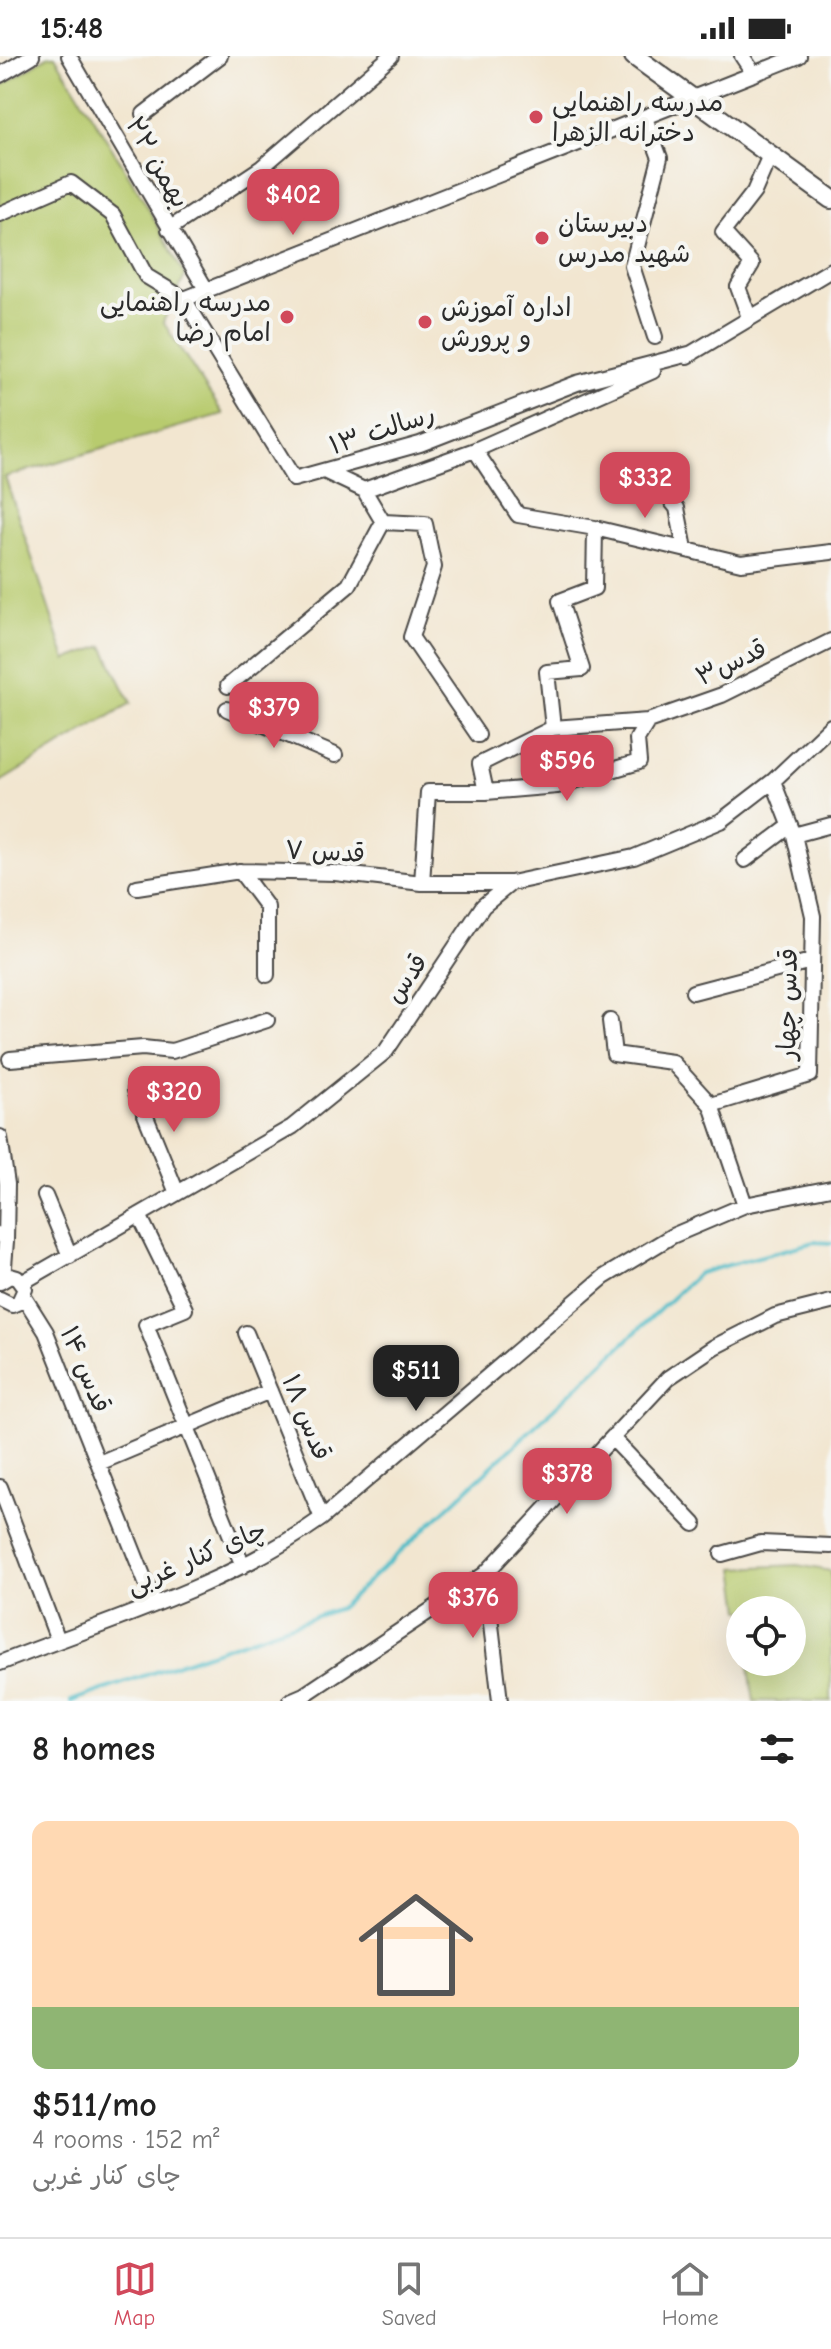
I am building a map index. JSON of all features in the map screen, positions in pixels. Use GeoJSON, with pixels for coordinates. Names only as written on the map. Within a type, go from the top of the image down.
{"type":"FeatureCollection","features":[{"type":"Feature","properties":{"kind":"main road"},"geometry":{"type":"LineString","coordinates":[[634,56],[831,199]]}},
{"type":"Feature","properties":{"kind":"street"},"geometry":{"type":"LineString","coordinates":[[0,75],[32,56]]}},
{"type":"Feature","properties":{"kind":"street","name":"۲۲ بهمن"},"geometry":{"type":"LineString","coordinates":[[69,56],[207,291]]}},
{"type":"Feature","properties":{"kind":"street"},"geometry":{"type":"LineString","coordinates":[[144,114],[220,56]]}},
{"type":"Feature","properties":{"kind":"street"},"geometry":{"type":"LineString","coordinates":[[169,229],[261,168],[391,56]]}},
{"type":"Feature","properties":{"kind":"street"},"geometry":{"type":"LineString","coordinates":[[742,56],[754,74]]}},
{"type":"Feature","properties":{"kind":"street"},"geometry":{"type":"LineString","coordinates":[[184,299],[799,56]]}},
{"type":"Feature","properties":{"kind":"street"},"geometry":{"type":"LineString","coordinates":[[645,118],[660,158],[632,266],[655,337]]}},
{"type":"Feature","properties":{"kind":"street"},"geometry":{"type":"LineString","coordinates":[[749,317],[738,287],[752,264],[723,232],[754,192],[770,155]]}},
{"type":"Feature","properties":{"kind":"street"},"geometry":{"type":"LineString","coordinates":[[0,214],[71,183],[113,215],[146,276],[184,299],[294,479],[326,472]]}},
{"type":"Feature","properties":{"kind":"street","name":"رسالت ۱۳"},"geometry":{"type":"LineString","coordinates":[[326,472],[364,490],[475,450],[693,353],[831,270]]}},
{"type":"Feature","properties":{"kind":"street","name":"رسالت ۱۳"},"geometry":{"type":"LineString","coordinates":[[326,472],[420,444],[577,383],[693,353]]}},
{"type":"Feature","properties":{"kind":"street"},"geometry":{"type":"LineString","coordinates":[[475,450],[518,515],[595,528],[741,563],[831,552]]}},
{"type":"Feature","properties":{"kind":"street"},"geometry":{"type":"LineString","coordinates":[[364,490],[383,522]]}},
{"type":"Feature","properties":{"kind":"street"},"geometry":{"type":"LineString","coordinates":[[672,502],[677,508],[685,549]]}},
{"type":"Feature","properties":{"kind":"street"},"geometry":{"type":"LineString","coordinates":[[228,686],[349,585],[383,522]]}},
{"type":"Feature","properties":{"kind":"street"},"geometry":{"type":"LineString","coordinates":[[383,522],[425,524],[434,567],[411,637],[478,735]]}},
{"type":"Feature","properties":{"kind":"street"},"geometry":{"type":"LineString","coordinates":[[553,728],[547,672],[582,669],[560,601],[594,588],[595,528]]}},
{"type":"Feature","properties":{"kind":"street","name":"قدس۳"},"geometry":{"type":"LineString","coordinates":[[486,792],[480,764],[553,728],[648,721],[722,695],[831,641]]}},
{"type":"Feature","properties":{"kind":"street"},"geometry":{"type":"LineString","coordinates":[[227,709],[335,755]]}},
{"type":"Feature","properties":{"kind":"street"},"geometry":{"type":"LineString","coordinates":[[422,883],[428,792],[486,792],[557,786],[639,762],[637,739],[648,721]]}},
{"type":"Feature","properties":{"kind":"street","name":"قدس"},"geometry":{"type":"LineString","coordinates":[[0,1317],[22,1294],[70,1256],[292,1127],[386,1051],[483,906],[511,883],[634,857],[721,821],[773,781],[831,726]]}},
{"type":"Feature","properties":{"kind":"street","name":"قدس چهار"},"geometry":{"type":"LineString","coordinates":[[711,1105],[810,1075],[813,916],[792,831],[773,781]]}},
{"type":"Feature","properties":{"kind":"street"},"geometry":{"type":"LineString","coordinates":[[745,860],[792,831],[831,825]]}},
{"type":"Feature","properties":{"kind":"street"},"geometry":{"type":"LineString","coordinates":[[240,871],[267,907],[267,975]]}},
{"type":"Feature","properties":{"kind":"street","name":"قدس ۷"},"geometry":{"type":"LineString","coordinates":[[137,887],[240,871],[335,873],[422,883],[511,883]]}},
{"type":"Feature","properties":{"kind":"street"},"geometry":{"type":"LineString","coordinates":[[693,992],[811,961]]}},
{"type":"Feature","properties":{"kind":"street"},"geometry":{"type":"LineString","coordinates":[[10,1059],[143,1048],[172,1051],[267,1020]]}},
{"type":"Feature","properties":{"kind":"street"},"geometry":{"type":"LineString","coordinates":[[610,1021],[614,1054],[672,1062],[711,1105],[745,1205]]}},
{"type":"Feature","properties":{"kind":"street"},"geometry":{"type":"LineString","coordinates":[[135,1090],[177,1193]]}},
{"type":"Feature","properties":{"kind":"street"},"geometry":{"type":"LineString","coordinates":[[0,1137],[7,1184],[2,1280],[10,1276],[22,1294],[12,1305],[0,1299]]}},
{"type":"Feature","properties":{"kind":"street","name":"چای کنار غربی"},"geometry":{"type":"LineString","coordinates":[[0,1663],[154,1603],[283,1546],[322,1518],[604,1277],[672,1236],[745,1205],[831,1188]]}},
{"type":"Feature","properties":{"kind":"street"},"geometry":{"type":"LineString","coordinates":[[45,1196],[70,1256]]}},
{"type":"Feature","properties":{"kind":"street"},"geometry":{"type":"LineString","coordinates":[[139,1215],[185,1309],[146,1325],[243,1566]]}},
{"type":"Feature","properties":{"kind":"street","name":"قدس ۱۴"},"geometry":{"type":"LineString","coordinates":[[22,1294],[46,1332],[154,1603]]}},
{"type":"Feature","properties":{"kind":"street"},"geometry":{"type":"LineString","coordinates":[[300,1699],[485,1574],[614,1440],[668,1378],[714,1347],[775,1316],[831,1302]]}},
{"type":"Feature","properties":{"kind":"street","name":"قدس ۱۸"},"geometry":{"type":"LineString","coordinates":[[246,1333],[322,1518]]}},
{"type":"Feature","properties":{"kind":"street"},"geometry":{"type":"LineString","coordinates":[[99,1463],[270,1391]]}},
{"type":"Feature","properties":{"kind":"street"},"geometry":{"type":"LineString","coordinates":[[614,1440],[694,1524]]}},
{"type":"Feature","properties":{"kind":"street"},"geometry":{"type":"LineString","coordinates":[[0,1487],[58,1640]]}},
{"type":"Feature","properties":{"kind":"street"},"geometry":{"type":"LineString","coordinates":[[722,1554],[761,1543],[831,1546]]}},
{"type":"Feature","properties":{"kind":"street"},"geometry":{"type":"LineString","coordinates":[[485,1574],[500,1701]]}},
{"type":"Feature","properties":{"kind":"green space"},"geometry":{"type":"Polygon","coordinates":[[[49,56],[55,56],[142,197],[185,276],[163,322],[223,414],[5,477],[66,660],[103,646],[131,703],[0,782],[0,87],[49,56]]]}},
{"type":"Feature","properties":{"kind":"green space"},"geometry":{"type":"Polygon","coordinates":[[[797,1565],[831,1571],[831,1701],[754,1701],[750,1676],[806,1676],[806,1596],[739,1596],[735,1568],[797,1565]]]}},
{"type":"Feature","properties":{"kind":"waterway"},"geometry":{"type":"LineString","coordinates":[[71,1701],[340,1608],[699,1273],[814,1242],[831,1243]]}},
{"type":"Feature","properties":{"kind":"place","name":"مدرسه راهنمایی دخترانه الزهرا"},"geometry":{"type":"Point","coordinates":[536,117]}},
{"type":"Feature","properties":{"kind":"place","name":"دبیرستان شهید مدرس"},"geometry":{"type":"Point","coordinates":[542,238]}},
{"type":"Feature","properties":{"kind":"place","name":"مدرسه راهنمایی امام رضا"},"geometry":{"type":"Point","coordinates":[287,317]}},
{"type":"Feature","properties":{"kind":"place","name":"اداره آموزش و پرورش"},"geometry":{"type":"Point","coordinates":[425,322]}}]}
